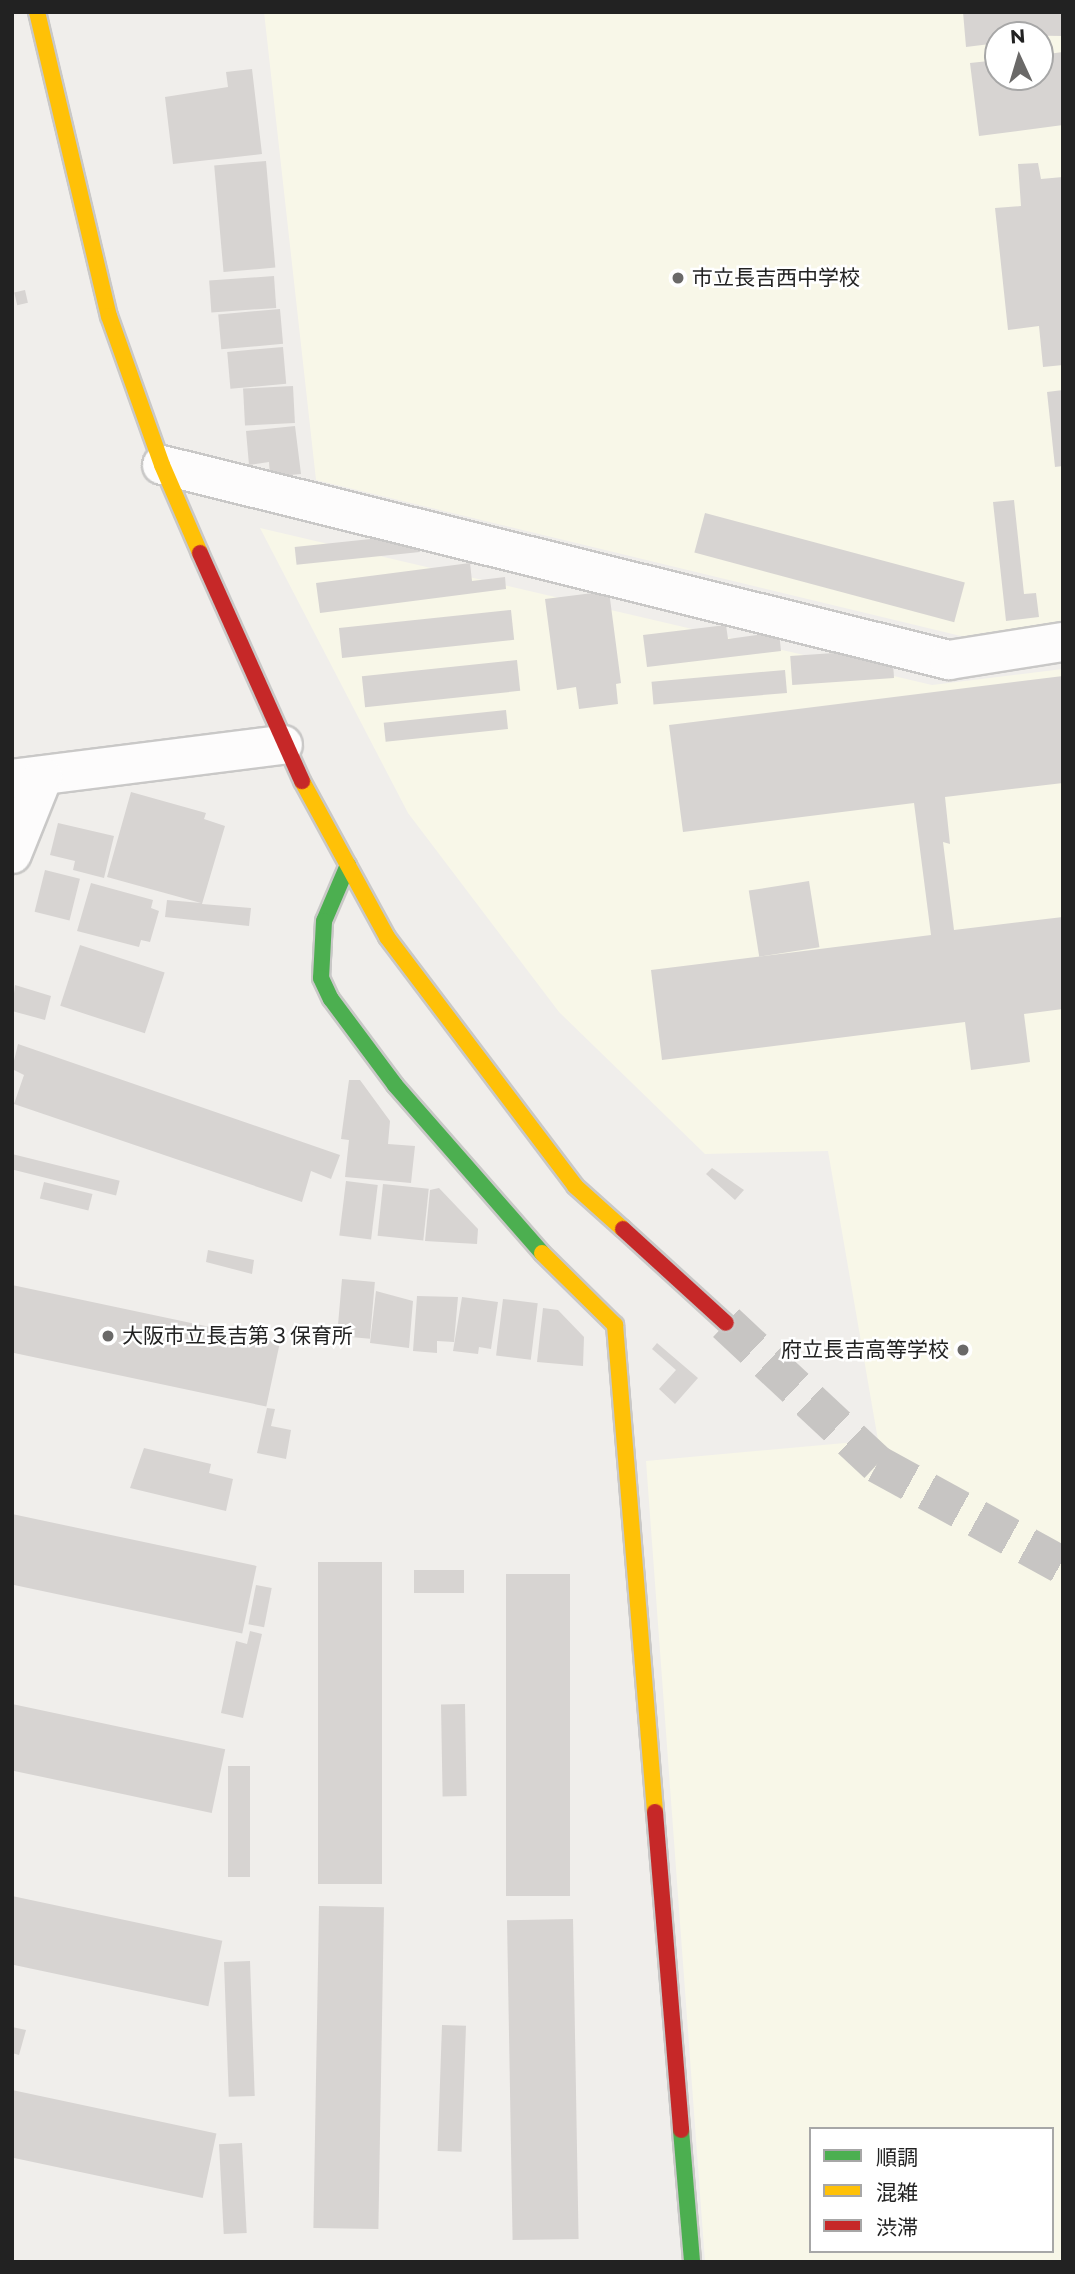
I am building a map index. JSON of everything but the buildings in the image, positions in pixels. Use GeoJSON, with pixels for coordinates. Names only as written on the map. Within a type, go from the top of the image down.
{"type":"FeatureCollection","features":[{"type":"Feature","properties":{"kind":"street"},"geometry":{"type":"LineString","coordinates":[[37,12],[109,316],[162,465],[283,745],[387,937],[575,1186],[726,1323]]}},
{"type":"Feature","properties":{"kind":"street"},"geometry":{"type":"LineString","coordinates":[[162,465],[949,660],[1063,642]]}},
{"type":"Feature","properties":{"kind":"street"},"geometry":{"type":"LineString","coordinates":[[12,854],[27,778],[283,745]]}},
{"type":"Feature","properties":{"kind":"street"},"geometry":{"type":"LineString","coordinates":[[348,864],[324,921],[319,961],[321,978],[331,999],[395,1085],[521,1232],[615,1325],[692,2262]]}},
{"type":"Feature","properties":{"kind":"shaded area","name":"市立長吉西中学校"},"geometry":{"type":"Polygon","coordinates":[[[264,12],[1063,12],[1063,623],[965,637],[316,480],[264,12]]]}},
{"type":"Feature","properties":{"kind":"shaded area","name":"府立長吉高等学校"},"geometry":{"type":"Polygon","coordinates":[[[260,528],[932,685],[1063,669],[1063,2262],[705,2262],[646,1461],[878,1440],[828,1151],[705,1154],[559,1012],[408,813],[260,528]]]}},
{"type":"Feature","properties":{"kind":"tunnel"},"geometry":{"type":"LineString","coordinates":[[726,1323],[877,1464],[1063,1566]]}},
{"type":"Feature","properties":{"kind":"traffic: fast"},"geometry":{"type":"LineString","coordinates":[[348,865],[324,921],[321,978],[331,999],[395,1085],[542,1253]]}},
{"type":"Feature","properties":{"kind":"traffic: fast"},"geometry":{"type":"LineString","coordinates":[[681,2130],[692,2262]]}},
{"type":"Feature","properties":{"kind":"traffic: slow"},"geometry":{"type":"LineString","coordinates":[[37,12],[109,316],[162,465],[200,553]]}},
{"type":"Feature","properties":{"kind":"traffic: slow"},"geometry":{"type":"LineString","coordinates":[[302,781],[387,937],[575,1186],[623,1229]]}},
{"type":"Feature","properties":{"kind":"traffic: slow"},"geometry":{"type":"LineString","coordinates":[[542,1253],[615,1325],[655,1812]]}},
{"type":"Feature","properties":{"kind":"traffic: jam"},"geometry":{"type":"LineString","coordinates":[[200,553],[302,781]]}},
{"type":"Feature","properties":{"kind":"traffic: jam"},"geometry":{"type":"LineString","coordinates":[[623,1229],[726,1323]]}},
{"type":"Feature","properties":{"kind":"traffic: jam"},"geometry":{"type":"LineString","coordinates":[[655,1812],[681,2130]]}},
{"type":"Feature","properties":{"kind":"place","name":"市立長吉西中学校"},"geometry":{"type":"Point","coordinates":[678,278]}},
{"type":"Feature","properties":{"kind":"place","name":"大阪市立長吉第３保育所"},"geometry":{"type":"Point","coordinates":[108,1336]}},
{"type":"Feature","properties":{"kind":"place","name":"府立長吉高等学校"},"geometry":{"type":"Point","coordinates":[963,1350]}}]}
